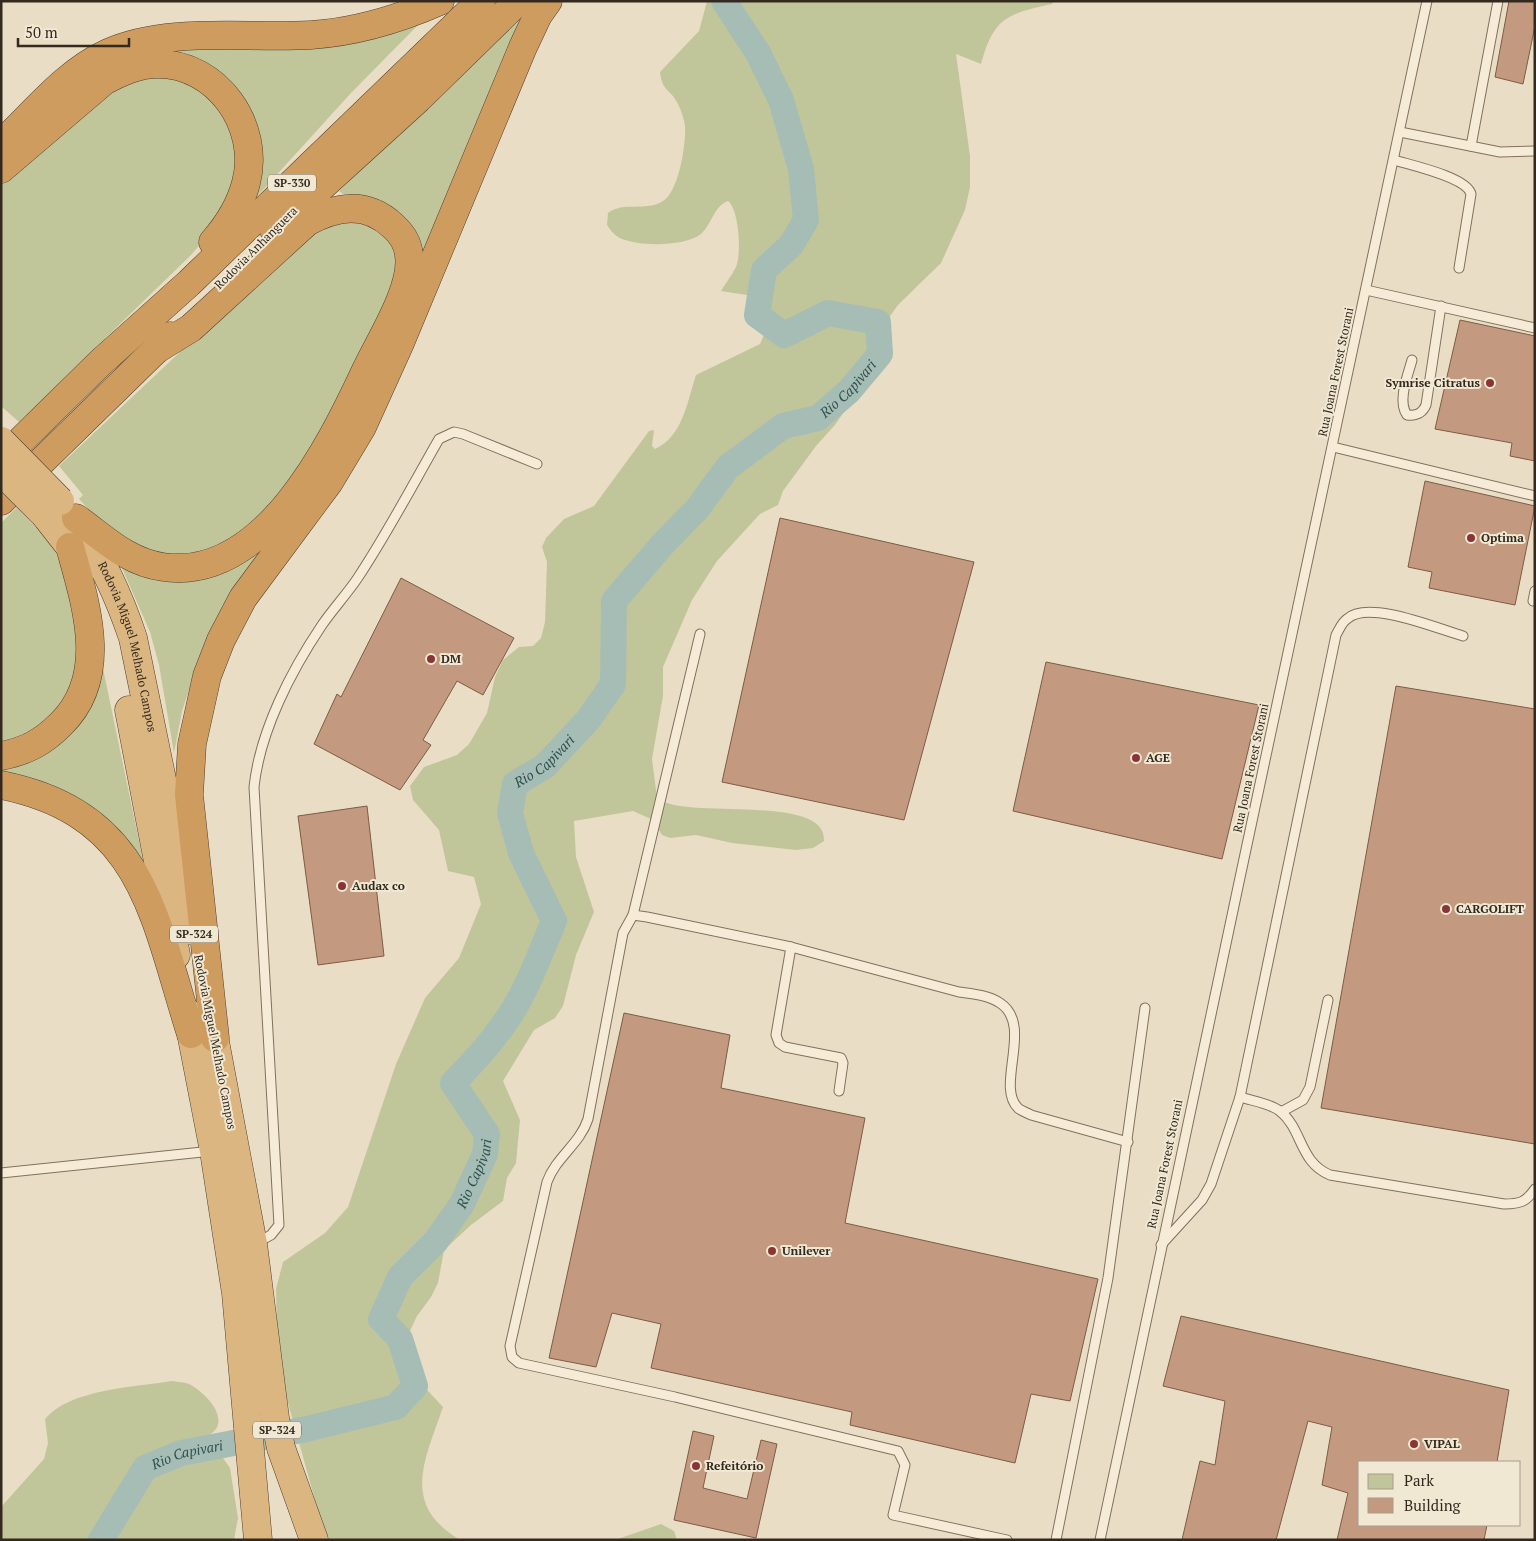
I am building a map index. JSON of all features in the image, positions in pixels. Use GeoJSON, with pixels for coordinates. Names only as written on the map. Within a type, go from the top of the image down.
{"type":"FeatureCollection","features":[{"type":"Feature","properties":{"kind":"highway"},"geometry":{"type":"LineString","coordinates":[[1,144],[74,74],[91,62],[124,47],[190,37],[313,35],[343,31],[392,20],[440,1]]}},
{"type":"Feature","properties":{"kind":"highway","name":"Rodovia Anhanguera"},"geometry":{"type":"LineString","coordinates":[[1,460],[101,362],[189,283],[481,1]]}},
{"type":"Feature","properties":{"kind":"highway","name":"Rodovia Anhanguera"},"geometry":{"type":"LineString","coordinates":[[1,501],[157,349],[299,205],[418,99],[518,1]]}},
{"type":"Feature","properties":{"kind":"highway"},"geometry":{"type":"LineString","coordinates":[[203,1036],[189,795],[193,736],[207,676],[221,640],[243,598],[329,482],[362,426],[400,343],[523,47],[538,15],[548,1]]}},
{"type":"Feature","properties":{"kind":"highway"},"geometry":{"type":"LineString","coordinates":[[1,169],[89,92],[121,72],[139,66],[171,65],[197,72],[220,90],[232,105],[241,121],[249,159],[246,182],[238,207],[225,229],[101,362]]}},
{"type":"Feature","properties":{"kind":"highway"},"geometry":{"type":"LineString","coordinates":[[1,471],[119,552],[161,567],[176,569],[208,564],[240,549],[255,538],[274,519],[306,480],[339,429],[401,297],[410,266],[407,246],[397,229],[368,210],[356,207],[324,213],[307,222],[191,328],[157,349]]}},
{"type":"Feature","properties":{"kind":"highway"},"geometry":{"type":"LineString","coordinates":[[1,441],[60,511]]}},
{"type":"Feature","properties":{"kind":"highway","name":"Rodovia Miguel Melhado Campos"},"geometry":{"type":"LineString","coordinates":[[60,511],[98,554],[118,593],[133,638],[203,1036],[214,1151],[236,1293],[257,1390],[281,1448],[314,1540]]}},
{"type":"Feature","properties":{"kind":"highway","name":"Rodovia Miguel Melhado Campos"},"geometry":{"type":"LineString","coordinates":[[60,511],[70,547],[96,590],[111,628],[203,1036],[254,1244],[257,1390],[252,1486],[258,1540]]}},
{"type":"Feature","properties":{"kind":"highway"},"geometry":{"type":"LineString","coordinates":[[1,756],[25,751],[45,740],[71,714],[85,687],[91,657],[89,626],[85,599],[70,547]]}},
{"type":"Feature","properties":{"kind":"highway"},"geometry":{"type":"LineString","coordinates":[[1,785],[37,795],[74,811],[101,830],[125,857],[144,892],[203,1036]]}},
{"type":"Feature","properties":{"kind":"highway"},"geometry":{"type":"LineString","coordinates":[[239,1540],[252,1486]]}},
{"type":"Feature","properties":{"kind":"lane","name":"Rua Joana Forest Storani"},"geometry":{"type":"LineString","coordinates":[[1100,1540],[1160,1245],[1333,447],[1427,1]]}},
{"type":"Feature","properties":{"kind":"lane"},"geometry":{"type":"LineString","coordinates":[[1471,146],[1498,1]]}},
{"type":"Feature","properties":{"kind":"lane"},"geometry":{"type":"LineString","coordinates":[[1400,132],[1500,152],[1535,151]]}},
{"type":"Feature","properties":{"kind":"lane"},"geometry":{"type":"LineString","coordinates":[[1394,160],[1458,180],[1469,188],[1471,194],[1459,268]]}},
{"type":"Feature","properties":{"kind":"lane"},"geometry":{"type":"LineString","coordinates":[[1366,290],[1535,328]]}},
{"type":"Feature","properties":{"kind":"lane"},"geometry":{"type":"LineString","coordinates":[[1412,360],[1404,391],[1403,410],[1407,415],[1414,416],[1423,412],[1426,405],[1441,306]]}},
{"type":"Feature","properties":{"kind":"lane"},"geometry":{"type":"LineString","coordinates":[[254,1244],[271,1235],[279,1225],[254,787],[256,764],[265,737],[296,666],[323,624],[356,581],[383,538],[439,439],[454,432],[463,434],[537,464]]}},
{"type":"Feature","properties":{"kind":"lane"},"geometry":{"type":"LineString","coordinates":[[1333,447],[1535,496]]}},
{"type":"Feature","properties":{"kind":"lane"},"geometry":{"type":"LineString","coordinates":[[1533,601],[1535,590]]}},
{"type":"Feature","properties":{"kind":"lane"},"geometry":{"type":"LineString","coordinates":[[1160,1245],[1202,1200],[1211,1184],[1240,1097],[1336,635],[1347,618],[1362,612],[1382,612],[1463,636]]}},
{"type":"Feature","properties":{"kind":"lane"},"geometry":{"type":"LineString","coordinates":[[700,634],[632,915],[623,933],[588,1119],[584,1131],[551,1170],[547,1182],[510,1346],[512,1357],[519,1363],[675,1397],[898,1451],[904,1465],[893,1515],[1007,1540]]}},
{"type":"Feature","properties":{"kind":"lane"},"geometry":{"type":"LineString","coordinates":[[632,915],[791,947],[959,992],[987,997],[1001,1004],[1008,1011],[1015,1025],[1010,1095],[1018,1108],[1032,1114],[1128,1142]]}},
{"type":"Feature","properties":{"kind":"lane"},"geometry":{"type":"LineString","coordinates":[[791,947],[776,1035],[779,1043],[785,1047],[841,1058],[843,1063],[839,1091]]}},
{"type":"Feature","properties":{"kind":"lane"},"geometry":{"type":"LineString","coordinates":[[1281,1112],[1303,1100],[1310,1087],[1328,1000]]}},
{"type":"Feature","properties":{"kind":"lane"},"geometry":{"type":"LineString","coordinates":[[1056,1540],[1108,1278],[1145,1008]]}},
{"type":"Feature","properties":{"kind":"lane"},"geometry":{"type":"LineString","coordinates":[[1240,1097],[1269,1105],[1281,1112],[1289,1122],[1309,1159],[1318,1170],[1330,1175],[1504,1204],[1519,1204],[1528,1199],[1535,1189]]}},
{"type":"Feature","properties":{"kind":"lane"},"geometry":{"type":"LineString","coordinates":[[1,1173],[214,1151]]}},
{"type":"Feature","properties":{"kind":"green space"},"geometry":{"type":"Polygon","coordinates":[[[707,1],[1054,1],[1052,4],[1024,11],[1004,20],[991,36],[981,64],[956,54],[970,156],[970,187],[965,210],[941,263],[898,305],[880,330],[868,376],[835,425],[816,446],[783,491],[778,505],[760,514],[717,561],[692,600],[663,667],[663,696],[652,759],[657,798],[672,804],[695,808],[780,812],[803,817],[819,826],[824,841],[813,848],[796,850],[732,843],[696,835],[670,838],[662,835],[653,820],[633,811],[574,821],[576,857],[594,912],[576,955],[563,1006],[555,1018],[534,1030],[503,1081],[520,1120],[516,1163],[507,1178],[503,1201],[471,1225],[444,1250],[438,1283],[431,1297],[417,1316],[408,1335],[408,1353],[416,1378],[443,1407],[425,1463],[422,1480],[424,1496],[430,1511],[441,1526],[460,1540],[329,1540],[317,1507],[286,1396],[277,1331],[276,1289],[283,1262],[325,1233],[348,1207],[396,1064],[425,998],[459,958],[481,904],[474,877],[448,871],[439,830],[413,800],[410,786],[424,767],[457,755],[469,744],[487,713],[495,677],[503,660],[519,647],[533,646],[541,638],[545,622],[547,562],[542,547],[546,538],[564,519],[594,506],[649,431],[654,430],[652,446],[655,449],[672,436],[683,417],[696,375],[760,344],[770,320],[753,296],[721,291],[734,271],[738,258],[737,221],[732,206],[728,201],[719,207],[701,234],[684,241],[660,244],[636,243],[618,237],[607,225],[608,213],[614,209],[656,204],[669,196],[673,188],[683,155],[685,126],[679,106],[665,87],[660,72],[699,31],[707,1]]]}},
{"type":"Feature","properties":{"kind":"green space"},"geometry":{"type":"Polygon","coordinates":[[[529,7],[425,257],[419,237],[412,225],[396,210],[375,200],[343,194],[339,191],[529,7]]]}},
{"type":"Feature","properties":{"kind":"green space"},"geometry":{"type":"Polygon","coordinates":[[[422,21],[351,93],[246,207],[248,122],[138,50],[422,21]]]}},
{"type":"Feature","properties":{"kind":"green space"},"geometry":{"type":"Polygon","coordinates":[[[135,75],[196,80],[235,131],[237,182],[212,231],[190,256],[19,422],[1,406],[1,178],[77,109],[135,75]]]}},
{"type":"Feature","properties":{"kind":"green space"},"geometry":{"type":"Polygon","coordinates":[[[355,216],[395,240],[401,266],[381,321],[290,488],[226,548],[168,560],[111,534],[79,499],[83,495],[59,466],[306,233],[355,216]]]}},
{"type":"Feature","properties":{"kind":"green space"},"geometry":{"type":"Polygon","coordinates":[[[17,507],[48,540],[65,568],[76,597],[81,674],[48,726],[1,747],[1,523],[17,507]]]}},
{"type":"Feature","properties":{"kind":"green space"},"geometry":{"type":"Polygon","coordinates":[[[281,520],[196,670],[182,711],[174,753],[159,665],[150,632],[118,559],[150,571],[281,520]]]}},
{"type":"Feature","properties":{"kind":"green space"},"geometry":{"type":"Polygon","coordinates":[[[101,659],[144,865],[1,778],[1,763],[17,760],[101,659]]]}},
{"type":"Feature","properties":{"kind":"green space"},"geometry":{"type":"Polygon","coordinates":[[[172,1381],[187,1383],[196,1388],[216,1410],[218,1423],[216,1429],[205,1438],[183,1449],[208,1451],[223,1458],[230,1468],[238,1518],[234,1540],[1,1540],[1,1507],[44,1459],[48,1443],[45,1419],[56,1409],[86,1395],[172,1381]]]}},
{"type":"Feature","properties":{"kind":"green space"},"geometry":{"type":"Polygon","coordinates":[[[661,1524],[674,1531],[677,1540],[615,1540],[661,1524]]]}},
{"type":"Feature","properties":{"kind":"building"},"geometry":{"type":"Polygon","coordinates":[[[1509,1],[1535,1],[1535,26],[1523,84],[1495,77],[1509,1]]]}},
{"type":"Feature","properties":{"kind":"building","name":"Symrise Citratus"},"geometry":{"type":"Polygon","coordinates":[[[1460,320],[1535,336],[1535,461],[1510,456],[1512,443],[1435,429],[1460,320]]]}},
{"type":"Feature","properties":{"kind":"building","name":"Optima"},"geometry":{"type":"Polygon","coordinates":[[[1425,481],[1535,506],[1515,605],[1429,588],[1432,572],[1408,567],[1425,481]]]}},
{"type":"Feature","properties":{"kind":"building"},"geometry":{"type":"Polygon","coordinates":[[[780,518],[974,562],[904,820],[722,782],[780,518]]]}},
{"type":"Feature","properties":{"kind":"building","name":"DM"},"geometry":{"type":"Polygon","coordinates":[[[401,578],[514,638],[483,695],[457,681],[423,740],[431,745],[400,790],[314,744],[337,694],[341,697],[401,578]]]}},
{"type":"Feature","properties":{"kind":"building","name":"AGE"},"geometry":{"type":"Polygon","coordinates":[[[1046,662],[1259,705],[1222,859],[1013,811],[1046,662]]]}},
{"type":"Feature","properties":{"kind":"building","name":"CARGOLIFT"},"geometry":{"type":"Polygon","coordinates":[[[1396,686],[1535,709],[1535,1144],[1321,1108],[1396,686]]]}},
{"type":"Feature","properties":{"kind":"building","name":"Audax co"},"geometry":{"type":"Polygon","coordinates":[[[367,806],[384,956],[318,965],[298,816],[367,806]]]}},
{"type":"Feature","properties":{"kind":"building","name":"Unilever"},"geometry":{"type":"Polygon","coordinates":[[[624,1013],[730,1035],[721,1088],[865,1118],[845,1223],[1098,1279],[1070,1401],[1031,1394],[1015,1463],[850,1425],[852,1412],[651,1368],[661,1324],[612,1313],[596,1367],[549,1358],[624,1013]]]}},
{"type":"Feature","properties":{"kind":"building","name":"VIPAL"},"geometry":{"type":"Polygon","coordinates":[[[1181,1316],[1509,1390],[1497,1461],[1358,1461],[1358,1526],[1487,1526],[1484,1540],[1337,1540],[1348,1493],[1322,1485],[1332,1427],[1308,1421],[1276,1540],[1182,1540],[1200,1461],[1215,1465],[1225,1401],[1163,1386],[1181,1316]]]}},
{"type":"Feature","properties":{"kind":"building","name":"Refeitório"},"geometry":{"type":"Polygon","coordinates":[[[693,1431],[714,1436],[703,1488],[747,1499],[761,1440],[777,1444],[756,1538],[674,1520],[693,1431]]]}},
{"type":"Feature","properties":{"kind":"waterway","name":"Rio Capivari"},"geometry":{"type":"LineString","coordinates":[[101,1540],[145,1468],[181,1453],[307,1429],[396,1407],[415,1386],[400,1339],[381,1319],[400,1277],[436,1241],[462,1204],[485,1154],[487,1134],[453,1083],[489,1044],[515,1007],[528,983],[554,921],[521,853],[510,813],[515,784],[545,766],[588,720],[613,684],[614,601],[662,545],[697,509],[728,467],[783,426],[818,418],[849,391],[880,354],[878,322],[828,313],[784,335],[757,315],[764,270],[791,245],[806,220],[801,169],[781,100],[758,53],[724,1]]}},
{"type":"Feature","properties":{"kind":"place","name":"Symrise Citratus"},"geometry":{"type":"Point","coordinates":[1490,383]}},
{"type":"Feature","properties":{"kind":"place","name":"Optima"},"geometry":{"type":"Point","coordinates":[1471,538]}},
{"type":"Feature","properties":{"kind":"place","name":"DM"},"geometry":{"type":"Point","coordinates":[431,659]}},
{"type":"Feature","properties":{"kind":"place","name":"AGE"},"geometry":{"type":"Point","coordinates":[1136,758]}},
{"type":"Feature","properties":{"kind":"place","name":"Audax co"},"geometry":{"type":"Point","coordinates":[342,886]}},
{"type":"Feature","properties":{"kind":"place","name":"CARGOLIFT"},"geometry":{"type":"Point","coordinates":[1446,909]}},
{"type":"Feature","properties":{"kind":"place","name":"Unilever"},"geometry":{"type":"Point","coordinates":[772,1251]}},
{"type":"Feature","properties":{"kind":"place","name":"VIPAL"},"geometry":{"type":"Point","coordinates":[1414,1444]}},
{"type":"Feature","properties":{"kind":"place","name":"Refeitório"},"geometry":{"type":"Point","coordinates":[696,1466]}}]}
